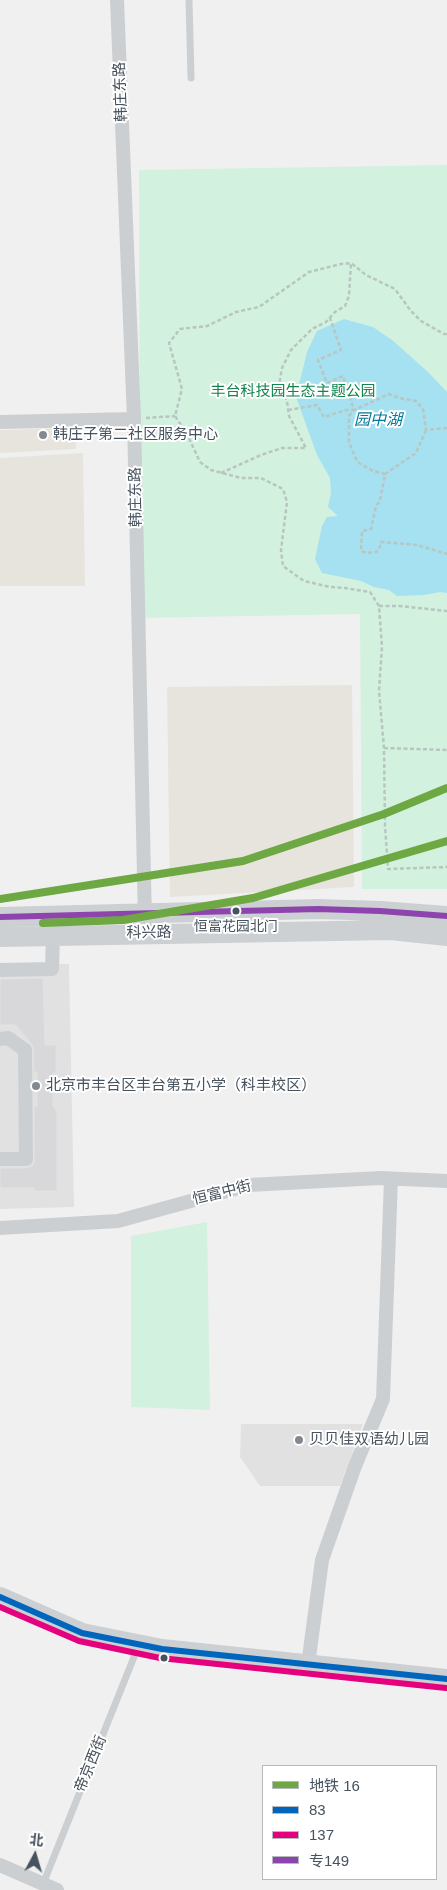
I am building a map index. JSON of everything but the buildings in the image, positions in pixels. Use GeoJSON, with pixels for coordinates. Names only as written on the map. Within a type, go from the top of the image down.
{"type":"FeatureCollection","features":[{"type":"Feature","properties":{"kind":"main road","name":"科兴路"},"geometry":{"type":"LineString","coordinates":[[0,937],[53,935],[146,924],[318,909],[447,916]]}},
{"type":"Feature","properties":{"kind":"main road","name":"科兴路"},"geometry":{"type":"LineString","coordinates":[[0,917],[146,924],[390,930],[447,936]]}},
{"type":"Feature","properties":{"kind":"main road"},"geometry":{"type":"LineString","coordinates":[[0,1598],[82,1633],[162,1649],[308,1666],[447,1679]]}},
{"type":"Feature","properties":{"kind":"street","name":"韩庄东路"},"geometry":{"type":"LineString","coordinates":[[117,0],[134,419],[146,924]]}},
{"type":"Feature","properties":{"kind":"street"},"geometry":{"type":"LineString","coordinates":[[0,422],[134,419]]}},
{"type":"Feature","properties":{"kind":"street"},"geometry":{"type":"LineString","coordinates":[[0,970],[52,970],[53,935]]}},
{"type":"Feature","properties":{"kind":"street"},"geometry":{"type":"LineString","coordinates":[[0,1038],[8,1038],[25,1050],[26,1159],[0,1159]]}},
{"type":"Feature","properties":{"kind":"street"},"geometry":{"type":"LineString","coordinates":[[308,1666],[322,1560],[355,1466],[384,1400],[391,1179]]}},
{"type":"Feature","properties":{"kind":"street","name":"恒富中街"},"geometry":{"type":"LineString","coordinates":[[0,1228],[118,1221],[249,1185],[391,1179],[447,1181]]}},
{"type":"Feature","properties":{"kind":"street"},"geometry":{"type":"LineString","coordinates":[[0,1864],[57,1890]]}},
{"type":"Feature","properties":{"kind":"lane"},"geometry":{"type":"LineString","coordinates":[[189,0],[191,78]]}},
{"type":"Feature","properties":{"kind":"lane","name":"帝京西街"},"geometry":{"type":"LineString","coordinates":[[43,1884],[139,1644]]}},
{"type":"Feature","properties":{"kind":"path"},"geometry":{"type":"LineString","coordinates":[[221,473],[282,448],[306,448],[296,432],[288,410],[287,401],[279,385],[282,368],[291,350],[312,329],[345,306],[349,296],[351,263]]}},
{"type":"Feature","properties":{"kind":"path"},"geometry":{"type":"LineString","coordinates":[[447,334],[421,321],[395,289],[366,275],[351,263],[309,272],[259,307],[236,312],[207,326],[180,329],[169,343],[182,389],[175,416],[187,434],[200,462],[211,470],[241,478],[261,478],[283,489],[287,508],[282,550],[283,566],[304,581],[330,587],[370,592],[379,606],[382,647],[379,691],[384,748],[385,826],[388,868],[447,867]]}},
{"type":"Feature","properties":{"kind":"path"},"geometry":{"type":"LineString","coordinates":[[330,318],[341,350],[318,360],[327,383],[343,376],[354,410]]}},
{"type":"Feature","properties":{"kind":"path"},"geometry":{"type":"LineString","coordinates":[[288,410],[317,405],[324,417],[346,410],[354,410],[389,394],[416,402],[423,409],[426,430],[416,454],[385,474],[372,471],[359,463],[349,442],[349,416],[354,410]]}},
{"type":"Feature","properties":{"kind":"path"},"geometry":{"type":"LineString","coordinates":[[134,419],[175,416]]}},
{"type":"Feature","properties":{"kind":"path"},"geometry":{"type":"LineString","coordinates":[[426,430],[447,428]]}},
{"type":"Feature","properties":{"kind":"path"},"geometry":{"type":"LineString","coordinates":[[385,474],[380,501],[376,506],[371,529],[362,531],[362,551],[367,553],[376,552],[379,550],[381,542],[417,546],[447,554]]}},
{"type":"Feature","properties":{"kind":"path"},"geometry":{"type":"LineString","coordinates":[[379,606],[400,606],[447,611]]}},
{"type":"Feature","properties":{"kind":"path"},"geometry":{"type":"LineString","coordinates":[[384,748],[447,750]]}},
{"type":"Feature","properties":{"kind":"shaded area"},"geometry":{"type":"Polygon","coordinates":[[[75,428],[76,449],[0,453],[0,430],[75,428]]]}},
{"type":"Feature","properties":{"kind":"shaded area"},"geometry":{"type":"Polygon","coordinates":[[[83,453],[85,586],[0,586],[0,458],[83,453]]]}},
{"type":"Feature","properties":{"kind":"shaded area"},"geometry":{"type":"Polygon","coordinates":[[[352,685],[354,887],[170,897],[167,687],[352,685]]]}},
{"type":"Feature","properties":{"kind":"shaded area","name":"北京市丰台区丰台第五小学（科丰校区）"},"geometry":{"type":"Polygon","coordinates":[[[0,964],[69,964],[74,1207],[0,1209],[0,964]]]}},
{"type":"Feature","properties":{"kind":"shaded area","name":"贝贝佳双语幼儿园"},"geometry":{"type":"Polygon","coordinates":[[[241,1424],[363,1424],[340,1486],[260,1486],[240,1457],[241,1424]]]}},
{"type":"Feature","properties":{"kind":"green space","name":"丰台科技园生态主题公园"},"geometry":{"type":"Polygon","coordinates":[[[447,165],[447,889],[362,889],[360,614],[140,618],[139,170],[447,165]]]}},
{"type":"Feature","properties":{"kind":"green space"},"geometry":{"type":"Polygon","coordinates":[[[207,1222],[210,1410],[131,1407],[131,1236],[207,1222]]]}},
{"type":"Feature","properties":{"kind":"water","name":"园中湖"},"geometry":{"type":"Polygon","coordinates":[[[344,319],[373,327],[392,340],[447,392],[447,593],[397,596],[389,590],[374,587],[361,581],[322,573],[315,559],[322,526],[327,517],[338,516],[328,507],[331,493],[330,478],[317,455],[296,397],[307,352],[317,331],[344,319]]]}},
{"type":"Feature","properties":{"kind":"metro line","name":"16"},"geometry":{"type":"LineString","coordinates":[[0,899],[243,861],[384,814],[447,788]]}},
{"type":"Feature","properties":{"kind":"metro line","name":"16"},"geometry":{"type":"LineString","coordinates":[[43,923],[123,920],[253,898],[447,841]]}},
{"type":"Feature","properties":{"kind":"transit line","name":"专149"},"geometry":{"type":"LineString","coordinates":[[0,917],[318,909],[447,916]]}},
{"type":"Feature","properties":{"kind":"transit line","name":"83"},"geometry":{"type":"LineString","coordinates":[[0,1597],[82,1633],[162,1649],[447,1679]]}},
{"type":"Feature","properties":{"kind":"transit line","name":"137"},"geometry":{"type":"LineString","coordinates":[[0,1607],[79,1641],[160,1658],[446,1688]]}},
{"type":"Feature","properties":{"kind":"place","name":"韩庄子第二社区服务中心"},"geometry":{"type":"Point","coordinates":[43,435]}},
{"type":"Feature","properties":{"kind":"place","name":"恒富花园北门"},"geometry":{"type":"Point","coordinates":[236,911]}},
{"type":"Feature","properties":{"kind":"place","name":"北京市丰台区丰台第五小学（科丰校区）"},"geometry":{"type":"Point","coordinates":[36,1086]}},
{"type":"Feature","properties":{"kind":"place","name":"贝贝佳双语幼儿园"},"geometry":{"type":"Point","coordinates":[299,1440]}}]}
